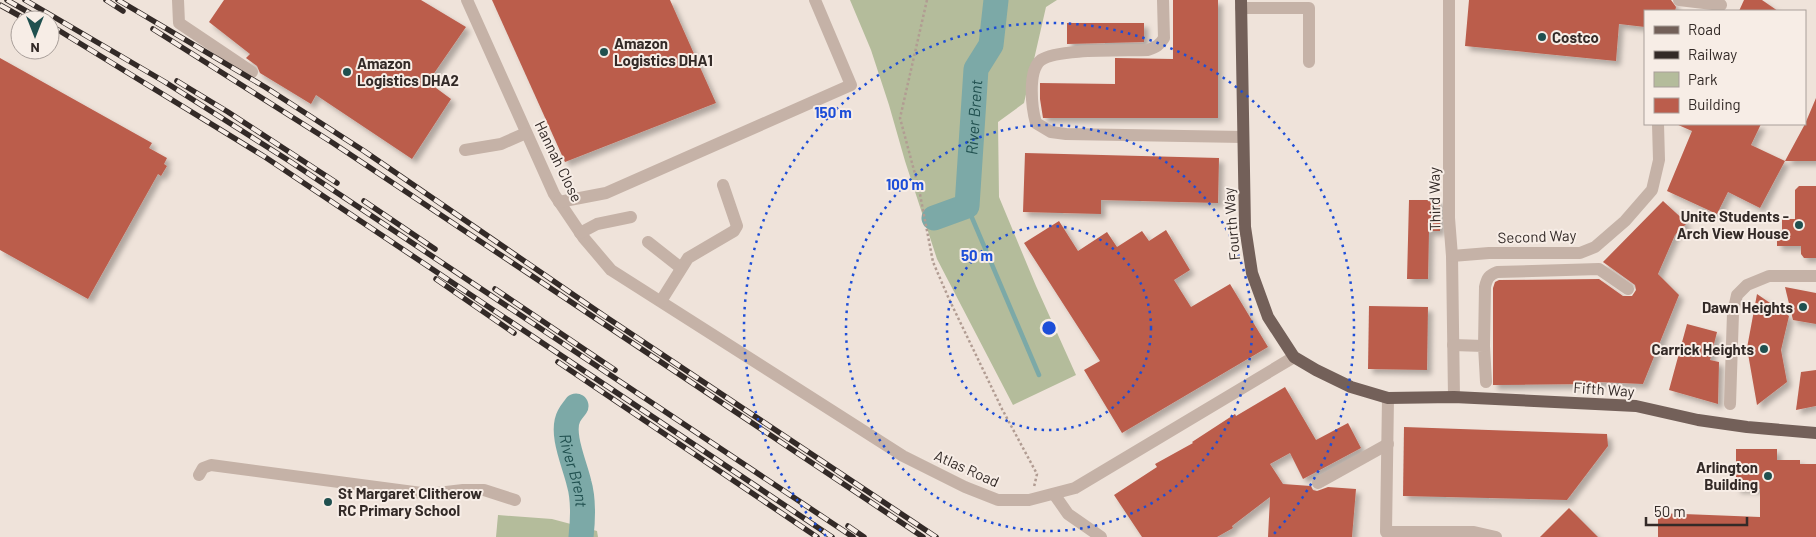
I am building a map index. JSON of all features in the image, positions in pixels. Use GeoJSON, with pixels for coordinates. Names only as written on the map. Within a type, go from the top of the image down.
{"type":"FeatureCollection","features":[{"type":"Feature","properties":{"kind":"main road","name":"Fourth Way"},"geometry":{"type":"LineString","coordinates":[[1241,4],[1245,228],[1252,273],[1268,317],[1294,357],[1351,387],[1388,398]]}},
{"type":"Feature","properties":{"kind":"main road","name":"Fifth Way"},"geometry":{"type":"LineString","coordinates":[[1388,398],[1454,397],[1636,406],[1698,420],[1747,427],[1816,433]]}},
{"type":"Feature","properties":{"kind":"street"},"geometry":{"type":"LineString","coordinates":[[178,0],[179,23],[252,72]]}},
{"type":"Feature","properties":{"kind":"street","name":"Hannah Close"},"geometry":{"type":"LineString","coordinates":[[468,0],[526,133],[559,202],[580,233],[611,270],[740,352]]}},
{"type":"Feature","properties":{"kind":"street"},"geometry":{"type":"LineString","coordinates":[[1163,0],[1164,38],[1161,44],[1155,47],[1148,50],[1063,53],[1041,60],[1032,72],[1033,113],[1036,123],[1051,132],[1066,134],[1243,137]]}},
{"type":"Feature","properties":{"kind":"street","name":"Third Way"},"geometry":{"type":"LineString","coordinates":[[1449,0],[1449,218],[1452,256],[1454,397]]}},
{"type":"Feature","properties":{"kind":"street"},"geometry":{"type":"LineString","coordinates":[[1679,0],[1720,5]]}},
{"type":"Feature","properties":{"kind":"street"},"geometry":{"type":"LineString","coordinates":[[559,202],[606,193],[851,85],[816,3]]}},
{"type":"Feature","properties":{"kind":"street"},"geometry":{"type":"LineString","coordinates":[[1241,4],[1309,8],[1309,62]]}},
{"type":"Feature","properties":{"kind":"street","name":"Second Way"},"geometry":{"type":"LineString","coordinates":[[1452,256],[1582,252],[1596,247],[1618,228],[1652,190],[1659,160],[1658,125]]}},
{"type":"Feature","properties":{"kind":"street"},"geometry":{"type":"LineString","coordinates":[[464,150],[501,144],[526,133]]}},
{"type":"Feature","properties":{"kind":"street"},"geometry":{"type":"LineString","coordinates":[[661,301],[688,258],[734,231],[737,226],[723,185]]}},
{"type":"Feature","properties":{"kind":"street"},"geometry":{"type":"LineString","coordinates":[[580,233],[597,224],[631,217]]}},
{"type":"Feature","properties":{"kind":"street"},"geometry":{"type":"LineString","coordinates":[[648,242],[681,268]]}},
{"type":"Feature","properties":{"kind":"street"},"geometry":{"type":"LineString","coordinates":[[1582,252],[1584,269]]}},
{"type":"Feature","properties":{"kind":"street"},"geometry":{"type":"LineString","coordinates":[[1486,382],[1484,346],[1485,286],[1486,279],[1490,275],[1498,272],[1599,269],[1628,290]]}},
{"type":"Feature","properties":{"kind":"street"},"geometry":{"type":"LineString","coordinates":[[1730,404],[1733,313],[1737,295],[1747,285],[1769,276],[1816,276]]}},
{"type":"Feature","properties":{"kind":"street"},"geometry":{"type":"LineString","coordinates":[[1453,345],[1484,346]]}},
{"type":"Feature","properties":{"kind":"street","name":"Atlas Road"},"geometry":{"type":"LineString","coordinates":[[740,352],[903,456],[965,487],[998,500],[1037,499],[1075,488],[1294,357]]}},
{"type":"Feature","properties":{"kind":"street"},"geometry":{"type":"LineString","coordinates":[[1388,398],[1386,532],[1474,532],[1496,537]]}},
{"type":"Feature","properties":{"kind":"street"},"geometry":{"type":"LineString","coordinates":[[1318,483],[1388,444]]}},
{"type":"Feature","properties":{"kind":"street"},"geometry":{"type":"LineString","coordinates":[[199,475],[203,468],[211,465],[429,494],[463,490],[484,490],[515,500]]}},
{"type":"Feature","properties":{"kind":"street"},"geometry":{"type":"LineString","coordinates":[[1054,494],[1068,514],[1102,537]]}},
{"type":"Feature","properties":{"kind":"path"},"geometry":{"type":"LineString","coordinates":[[927,0],[900,118],[919,188],[933,262],[1002,409],[1037,474],[1034,486],[1037,499]]}},
{"type":"Feature","properties":{"kind":"green space"},"geometry":{"type":"Polygon","coordinates":[[[850,0],[1057,0],[1046,7],[1024,103],[998,122],[999,197],[1076,375],[1013,405],[937,259],[871,50],[850,0]]]}},
{"type":"Feature","properties":{"kind":"green space"},"geometry":{"type":"Polygon","coordinates":[[[498,515],[552,519],[597,531],[598,537],[496,537],[498,515]]]}},
{"type":"Feature","properties":{"kind":"building","name":"Amazon Logistics DHA2"},"geometry":{"type":"Polygon","coordinates":[[[224,0],[421,0],[466,27],[428,82],[451,99],[412,159],[316,95],[311,104],[260,73],[257,66],[246,58],[250,54],[209,22],[224,0]]]}},
{"type":"Feature","properties":{"kind":"building","name":"Amazon Logistics DHA1"},"geometry":{"type":"Polygon","coordinates":[[[492,0],[670,0],[716,103],[565,162],[492,0]]]}},
{"type":"Feature","properties":{"kind":"building"},"geometry":{"type":"Polygon","coordinates":[[[1173,0],[1218,0],[1218,118],[1043,118],[1040,83],[1115,84],[1115,58],[1173,59],[1173,0]]]}},
{"type":"Feature","properties":{"kind":"building","name":"Costco"},"geometry":{"type":"Polygon","coordinates":[[[1469,0],[1671,0],[1676,7],[1675,10],[1644,10],[1644,27],[1619,24],[1616,61],[1465,46],[1469,0]]]}},
{"type":"Feature","properties":{"kind":"building"},"geometry":{"type":"Polygon","coordinates":[[[1744,0],[1762,0],[1777,10],[1739,10],[1744,0]]]}},
{"type":"Feature","properties":{"kind":"building"},"geometry":{"type":"Polygon","coordinates":[[[1067,23],[1144,23],[1144,42],[1067,44],[1067,23]]]}},
{"type":"Feature","properties":{"kind":"building"},"geometry":{"type":"Polygon","coordinates":[[[0,58],[152,143],[149,148],[167,158],[164,164],[167,166],[161,176],[158,174],[88,299],[0,250],[0,58]]]}},
{"type":"Feature","properties":{"kind":"building"},"geometry":{"type":"Polygon","coordinates":[[[1816,98],[1816,161],[1785,161],[1806,125],[1816,98]]]}},
{"type":"Feature","properties":{"kind":"building"},"geometry":{"type":"Polygon","coordinates":[[[1678,125],[1761,125],[1751,145],[1785,161],[1760,208],[1728,192],[1717,214],[1667,191],[1692,131],[1678,125]]]}},
{"type":"Feature","properties":{"kind":"building"},"geometry":{"type":"Polygon","coordinates":[[[1025,153],[1219,158],[1218,203],[1101,200],[1101,214],[1023,212],[1025,153]]]}},
{"type":"Feature","properties":{"kind":"building","name":"Unite Students - Arch View House"},"geometry":{"type":"Polygon","coordinates":[[[1799,186],[1816,186],[1816,258],[1804,258],[1801,254],[1801,246],[1777,246],[1777,230],[1782,230],[1782,219],[1795,219],[1795,190],[1799,186]]]}},
{"type":"Feature","properties":{"kind":"building"},"geometry":{"type":"Polygon","coordinates":[[[1409,200],[1440,200],[1440,231],[1429,231],[1428,279],[1407,279],[1409,200]]]}},
{"type":"Feature","properties":{"kind":"building"},"geometry":{"type":"Polygon","coordinates":[[[1663,201],[1687,223],[1675,235],[1658,274],[1679,295],[1643,384],[1599,382],[1599,384],[1493,385],[1493,288],[1495,282],[1499,280],[1599,279],[1623,296],[1632,296],[1636,290],[1635,285],[1603,262],[1663,201]]]}},
{"type":"Feature","properties":{"kind":"building"},"geometry":{"type":"Polygon","coordinates":[[[1059,221],[1078,251],[1107,232],[1117,247],[1142,231],[1149,241],[1166,230],[1190,270],[1174,280],[1191,307],[1230,284],[1268,347],[1122,433],[1084,370],[1100,361],[1024,243],[1059,221]]]}},
{"type":"Feature","properties":{"kind":"building","name":"Dawn Heights"},"geometry":{"type":"Polygon","coordinates":[[[1785,287],[1816,293],[1816,324],[1793,320],[1785,287]]]}},
{"type":"Feature","properties":{"kind":"building","name":"Carrick Heights"},"geometry":{"type":"Polygon","coordinates":[[[1757,294],[1789,316],[1781,350],[1787,382],[1757,405],[1747,348],[1757,294]]]}},
{"type":"Feature","properties":{"kind":"building"},"geometry":{"type":"Polygon","coordinates":[[[1369,306],[1428,307],[1427,370],[1368,369],[1369,306]]]}},
{"type":"Feature","properties":{"kind":"building"},"geometry":{"type":"Polygon","coordinates":[[[1687,324],[1717,332],[1710,360],[1719,362],[1718,404],[1669,390],[1687,324]]]}},
{"type":"Feature","properties":{"kind":"building"},"geometry":{"type":"Polygon","coordinates":[[[1816,370],[1816,406],[1796,410],[1801,372],[1816,370]]]}},
{"type":"Feature","properties":{"kind":"building"},"geometry":{"type":"Polygon","coordinates":[[[1285,387],[1316,440],[1348,423],[1361,448],[1303,479],[1290,453],[1270,464],[1283,484],[1311,486],[1313,490],[1317,491],[1328,487],[1356,489],[1352,537],[1268,537],[1270,497],[1232,526],[1233,528],[1217,537],[1142,537],[1114,495],[1157,467],[1155,464],[1193,443],[1235,414],[1236,416],[1285,387]]]}},
{"type":"Feature","properties":{"kind":"building"},"geometry":{"type":"Polygon","coordinates":[[[1404,427],[1607,434],[1608,446],[1567,500],[1403,496],[1404,427]]]}},
{"type":"Feature","properties":{"kind":"building"},"geometry":{"type":"Polygon","coordinates":[[[1736,449],[1777,449],[1777,460],[1800,460],[1800,464],[1816,464],[1816,537],[1658,537],[1658,513],[1760,517],[1760,489],[1736,489],[1736,449]]]}},
{"type":"Feature","properties":{"kind":"building"},"geometry":{"type":"Polygon","coordinates":[[[1569,508],[1598,537],[1540,537],[1569,508]]]}},
{"type":"Feature","properties":{"kind":"waterway","name":"River Brent"},"geometry":{"type":"LineString","coordinates":[[934,218],[967,206],[976,69],[991,45],[996,0]]}},
{"type":"Feature","properties":{"kind":"waterway"},"geometry":{"type":"LineString","coordinates":[[967,206],[1039,375]]}},
{"type":"Feature","properties":{"kind":"waterway","name":"River Brent"},"geometry":{"type":"LineString","coordinates":[[576,406],[569,416],[566,431],[582,496],[581,537]]}},
{"type":"Feature","properties":{"kind":"railway"},"geometry":{"type":"LineString","coordinates":[[7,0],[24,10]]}},
{"type":"Feature","properties":{"kind":"railway"},"geometry":{"type":"LineString","coordinates":[[25,0],[165,82],[291,162],[853,537]]}},
{"type":"Feature","properties":{"kind":"railway"},"geometry":{"type":"LineString","coordinates":[[106,0],[123,11]]}},
{"type":"Feature","properties":{"kind":"railway"},"geometry":{"type":"LineString","coordinates":[[118,0],[265,87],[364,151],[603,315],[936,537]]}},
{"type":"Feature","properties":{"kind":"railway"},"geometry":{"type":"LineString","coordinates":[[0,5],[10,11]]}},
{"type":"Feature","properties":{"kind":"railway"},"geometry":{"type":"LineString","coordinates":[[153,29],[333,143],[923,537]]}},
{"type":"Feature","properties":{"kind":"railway"},"geometry":{"type":"LineString","coordinates":[[60,31],[265,157],[832,537]]}},
{"type":"Feature","properties":{"kind":"railway"},"geometry":{"type":"LineString","coordinates":[[177,81],[337,183]]}},
{"type":"Feature","properties":{"kind":"railway"},"geometry":{"type":"LineString","coordinates":[[364,201],[435,249]]}},
{"type":"Feature","properties":{"kind":"railway"},"geometry":{"type":"LineString","coordinates":[[436,279],[514,333]]}},
{"type":"Feature","properties":{"kind":"railway"},"geometry":{"type":"LineString","coordinates":[[495,289],[615,370]]}},
{"type":"Feature","properties":{"kind":"railway"},"geometry":{"type":"LineString","coordinates":[[558,362],[817,537]]}},
{"type":"Feature","properties":{"kind":"railway"},"geometry":{"type":"LineString","coordinates":[[848,526],[864,537]]}},
{"type":"Feature","properties":{"kind":"place","name":"Costco"},"geometry":{"type":"Point","coordinates":[1542,37]}},
{"type":"Feature","properties":{"kind":"place","name":"Amazon Logistics DHA1"},"geometry":{"type":"Point","coordinates":[604,52]}},
{"type":"Feature","properties":{"kind":"place","name":"Amazon Logistics DHA2"},"geometry":{"type":"Point","coordinates":[347,72]}},
{"type":"Feature","properties":{"kind":"place","name":"Unite Students - Arch View House"},"geometry":{"type":"Point","coordinates":[1799,225]}},
{"type":"Feature","properties":{"kind":"place","name":"Dawn Heights"},"geometry":{"type":"Point","coordinates":[1803,307]}},
{"type":"Feature","properties":{"kind":"place","name":"Carrick Heights"},"geometry":{"type":"Point","coordinates":[1764,349]}},
{"type":"Feature","properties":{"kind":"place","name":"Arlington Building"},"geometry":{"type":"Point","coordinates":[1768,476]}},
{"type":"Feature","properties":{"kind":"place","name":"St Margaret Clitherow RC Primary School"},"geometry":{"type":"Point","coordinates":[328,502]}}]}
